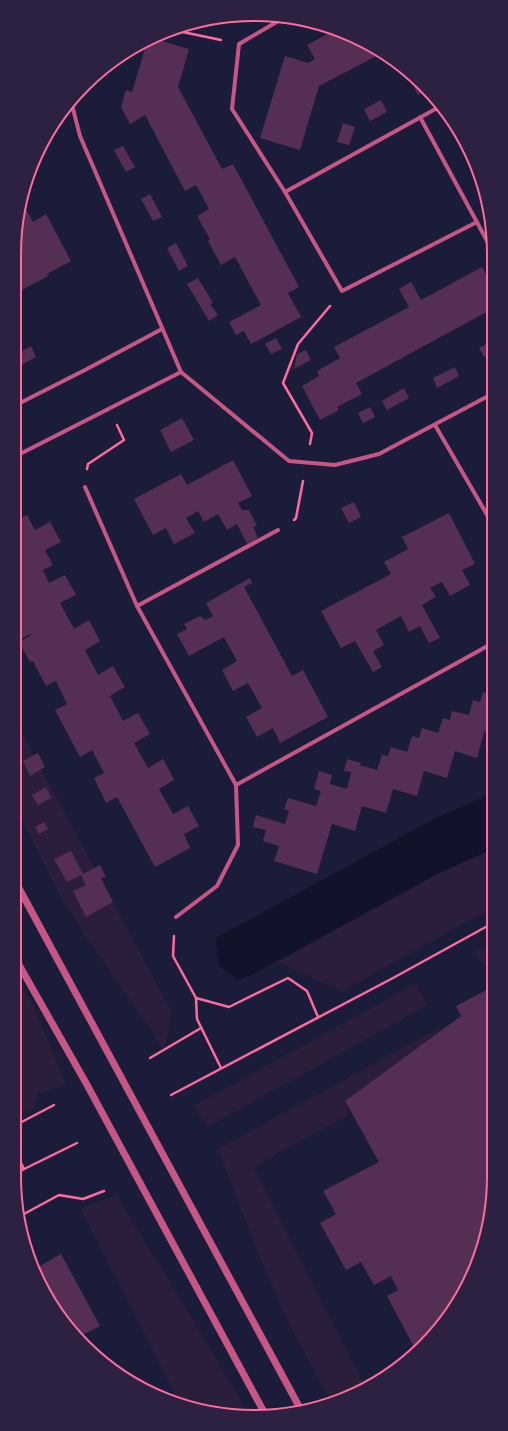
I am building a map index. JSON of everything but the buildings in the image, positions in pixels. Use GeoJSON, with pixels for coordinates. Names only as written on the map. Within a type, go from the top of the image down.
{"type":"FeatureCollection","features":[{"type":"Feature","properties":{"kind":"street"},"geometry":{"type":"LineString","coordinates":[[277,22],[239,44],[232,109],[285,192],[342,291],[477,222]]}},
{"type":"Feature","properties":{"kind":"street"},"geometry":{"type":"LineString","coordinates":[[73,108],[80,136],[181,372],[288,461],[335,466],[379,454],[487,397]]}},
{"type":"Feature","properties":{"kind":"street"},"geometry":{"type":"LineString","coordinates":[[285,192],[436,109]]}},
{"type":"Feature","properties":{"kind":"street"},"geometry":{"type":"LineString","coordinates":[[420,117],[487,241]]}},
{"type":"Feature","properties":{"kind":"street"},"geometry":{"type":"LineString","coordinates":[[21,402],[162,329]]}},
{"type":"Feature","properties":{"kind":"street"},"geometry":{"type":"LineString","coordinates":[[21,453],[181,372]]}},
{"type":"Feature","properties":{"kind":"street"},"geometry":{"type":"LineString","coordinates":[[435,425],[487,516]]}},
{"type":"Feature","properties":{"kind":"street"},"geometry":{"type":"LineString","coordinates":[[85,487],[137,606],[236,785],[238,845],[217,886],[176,918]]}},
{"type":"Feature","properties":{"kind":"street"},"geometry":{"type":"LineString","coordinates":[[137,606],[278,530]]}},
{"type":"Feature","properties":{"kind":"street"},"geometry":{"type":"LineString","coordinates":[[236,785],[487,646]]}},
{"type":"Feature","properties":{"kind":"street"},"geometry":{"type":"LineString","coordinates":[[21,892],[299,1406]]}},
{"type":"Feature","properties":{"kind":"street"},"geometry":{"type":"LineString","coordinates":[[21,968],[137,1176],[263,1410]]}},
{"type":"Feature","properties":{"kind":"path"},"geometry":{"type":"LineString","coordinates":[[183,32],[239,44]]}},
{"type":"Feature","properties":{"kind":"path"},"geometry":{"type":"LineString","coordinates":[[278,530],[296,518],[312,433],[283,383],[298,344],[342,291]]}},
{"type":"Feature","properties":{"kind":"path"},"geometry":{"type":"LineString","coordinates":[[176,918],[172,956],[196,998],[197,1019],[221,1068]]}},
{"type":"Feature","properties":{"kind":"path"},"geometry":{"type":"LineString","coordinates":[[171,1094],[487,926]]}},
{"type":"Feature","properties":{"kind":"path"},"geometry":{"type":"LineString","coordinates":[[196,998],[229,1008],[288,978],[307,991],[318,1017]]}},
{"type":"Feature","properties":{"kind":"path"},"geometry":{"type":"LineString","coordinates":[[150,1058],[201,1028]]}},
{"type":"Feature","properties":{"kind":"path"},"geometry":{"type":"LineString","coordinates":[[21,1122],[54,1106]]}},
{"type":"Feature","properties":{"kind":"path"},"geometry":{"type":"LineString","coordinates":[[21,1170],[77,1143]]}},
{"type":"Feature","properties":{"kind":"path"},"geometry":{"type":"LineString","coordinates":[[21,1163],[24,1169]]}},
{"type":"Feature","properties":{"kind":"path"},"geometry":{"type":"LineString","coordinates":[[24,1214],[60,1195],[83,1199],[104,1191]]}},
{"type":"Feature","properties":{"kind":"shaded area"},"geometry":{"type":"Polygon","coordinates":[[[21,732],[172,1012],[165,1048],[167,1058],[154,1034],[90,943],[58,892],[21,816],[21,732]]]}},
{"type":"Feature","properties":{"kind":"shaded area"},"geometry":{"type":"Polygon","coordinates":[[[487,796],[487,852],[439,873],[255,973],[238,980],[219,966],[216,938],[436,818],[487,796]]]}},
{"type":"Feature","properties":{"kind":"shaded area"},"geometry":{"type":"Polygon","coordinates":[[[487,852],[487,910],[342,991],[277,962],[439,873],[487,852]]]}},
{"type":"Feature","properties":{"kind":"shaded area"},"geometry":{"type":"Polygon","coordinates":[[[487,944],[487,970],[474,952],[487,944]]]}},
{"type":"Feature","properties":{"kind":"shaded area"},"geometry":{"type":"Polygon","coordinates":[[[416,983],[428,1005],[207,1127],[194,1106],[416,983]]]}},
{"type":"Feature","properties":{"kind":"shaded area"},"geometry":{"type":"Polygon","coordinates":[[[21,984],[32,1003],[66,1084],[38,1093],[34,1108],[21,1116],[21,984]]]}},
{"type":"Feature","properties":{"kind":"shaded area"},"geometry":{"type":"Polygon","coordinates":[[[439,1028],[441,1031],[345,1101],[349,1115],[278,1153],[254,1168],[363,1383],[329,1398],[294,1334],[259,1256],[218,1149],[439,1028]]]}},
{"type":"Feature","properties":{"kind":"shaded area"},"geometry":{"type":"Polygon","coordinates":[[[117,1195],[241,1401],[245,1410],[209,1406],[176,1397],[81,1209],[117,1195]]]}}]}
